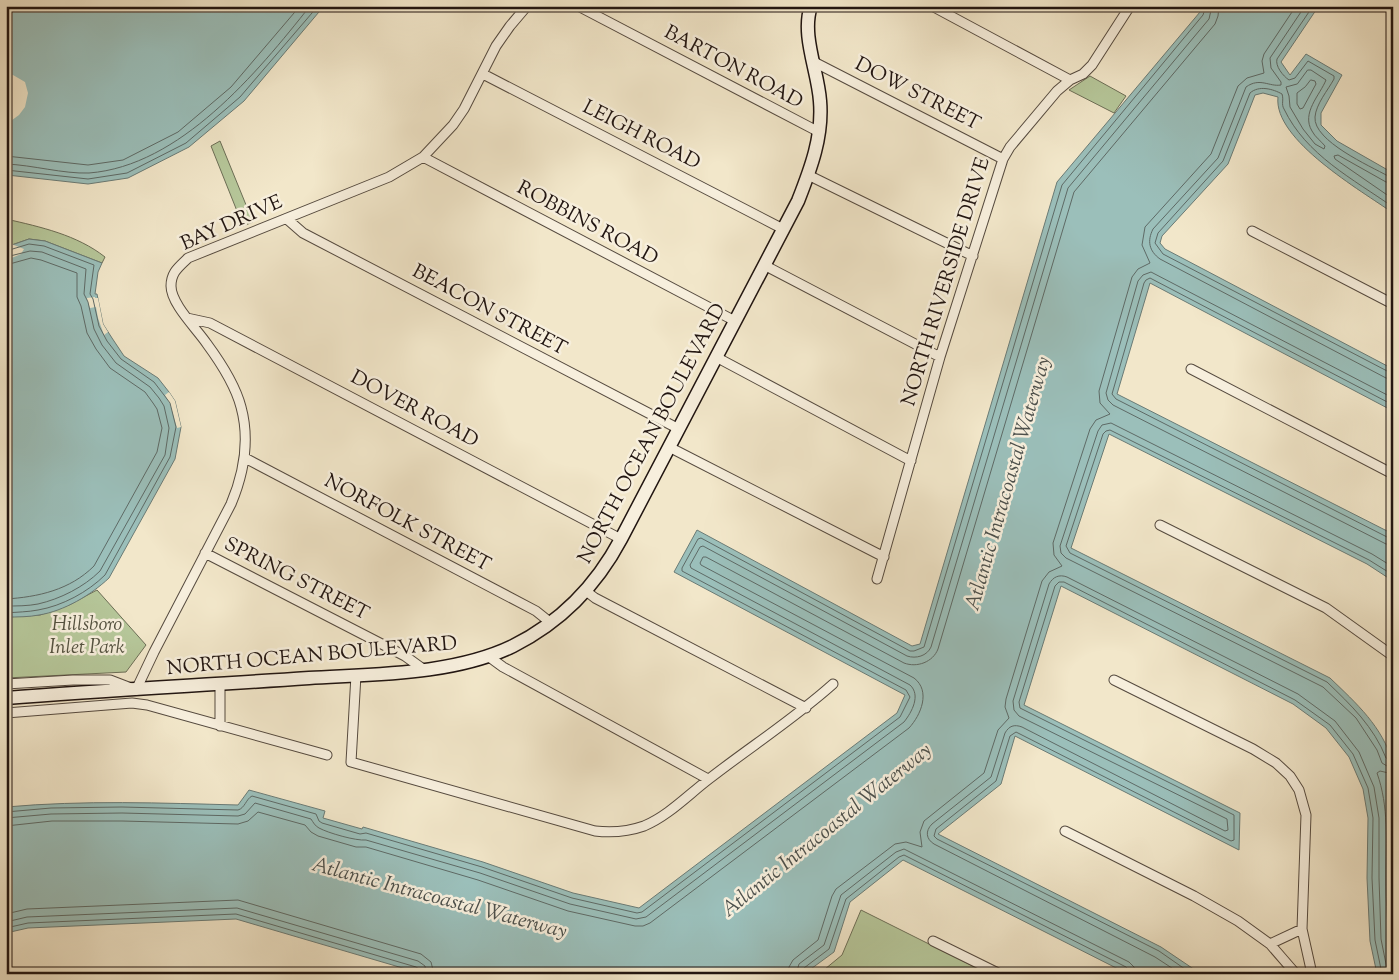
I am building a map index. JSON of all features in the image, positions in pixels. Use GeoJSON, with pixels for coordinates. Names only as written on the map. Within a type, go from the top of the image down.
{"type":"FeatureCollection","features":[{"type":"Feature","properties":{"kind":"main road","name":"NORTH OCEAN BOULEVARD"},"geometry":{"type":"LineString","coordinates":[[6,698],[423,669],[468,662],[488,656],[512,646],[551,623],[586,591],[608,562],[622,539],[798,201],[816,153],[819,132],[820,101],[810,46],[807,8]]}},
{"type":"Feature","properties":{"kind":"street","name":"BAY DRIVE"},"geometry":{"type":"LineString","coordinates":[[136,690],[231,504],[239,483],[245,458],[245,433],[241,408],[232,382],[208,344],[176,302],[171,287],[174,271],[188,258],[389,177],[423,157],[453,125],[464,109],[505,33],[526,6]]}},
{"type":"Feature","properties":{"kind":"street","name":"BARTON ROAD"},"geometry":{"type":"LineString","coordinates":[[578,6],[819,132]]}},
{"type":"Feature","properties":{"kind":"street"},"geometry":{"type":"LineString","coordinates":[[932,6],[1070,80]]}},
{"type":"Feature","properties":{"kind":"street","name":"NORTH RIVERSIDE DRIVE"},"geometry":{"type":"LineString","coordinates":[[877,579],[940,357],[1003,159],[1010,147],[1057,91],[1070,80],[1083,74],[1092,65],[1130,6]]}},
{"type":"Feature","properties":{"kind":"street","name":"DOW STREET"},"geometry":{"type":"LineString","coordinates":[[814,62],[1003,159]]}},
{"type":"Feature","properties":{"kind":"street","name":"LEIGH ROAD"},"geometry":{"type":"LineString","coordinates":[[483,74],[783,229]]}},
{"type":"Feature","properties":{"kind":"street","name":"ROBBINS ROAD"},"geometry":{"type":"LineString","coordinates":[[423,157],[735,321]]}},
{"type":"Feature","properties":{"kind":"street"},"geometry":{"type":"LineString","coordinates":[[808,174],[973,256]]}},
{"type":"Feature","properties":{"kind":"street","name":"BEACON STREET"},"geometry":{"type":"LineString","coordinates":[[287,219],[303,233],[679,430]]}},
{"type":"Feature","properties":{"kind":"street"},"geometry":{"type":"LineString","coordinates":[[1252,231],[1393,304]]}},
{"type":"Feature","properties":{"kind":"street"},"geometry":{"type":"LineString","coordinates":[[764,265],[940,357]]}},
{"type":"Feature","properties":{"kind":"street","name":"DOVER ROAD"},"geometry":{"type":"LineString","coordinates":[[187,318],[210,323],[622,539]]}},
{"type":"Feature","properties":{"kind":"street"},"geometry":{"type":"LineString","coordinates":[[716,357],[911,461]]}},
{"type":"Feature","properties":{"kind":"street"},"geometry":{"type":"LineString","coordinates":[[1191,369],[1393,474]]}},
{"type":"Feature","properties":{"kind":"street"},"geometry":{"type":"LineString","coordinates":[[669,448],[884,557]]}},
{"type":"Feature","properties":{"kind":"street","name":"NORFOLK STREET"},"geometry":{"type":"LineString","coordinates":[[245,458],[536,611],[551,623]]}},
{"type":"Feature","properties":{"kind":"street"},"geometry":{"type":"LineString","coordinates":[[1160,525],[1326,608],[1393,656]]}},
{"type":"Feature","properties":{"kind":"street","name":"SPRING STREET"},"geometry":{"type":"LineString","coordinates":[[205,552],[405,656],[423,669]]}},
{"type":"Feature","properties":{"kind":"street"},"geometry":{"type":"LineString","coordinates":[[586,591],[595,598],[806,708]]}},
{"type":"Feature","properties":{"kind":"street"},"geometry":{"type":"LineString","coordinates":[[488,656],[503,667],[708,779]]}},
{"type":"Feature","properties":{"kind":"street"},"geometry":{"type":"LineString","coordinates":[[356,675],[351,762],[595,831],[611,832],[627,831],[645,825],[666,813],[708,779],[806,708],[832,684]]}},
{"type":"Feature","properties":{"kind":"street"},"geometry":{"type":"LineString","coordinates":[[6,684],[110,680],[136,690]]}},
{"type":"Feature","properties":{"kind":"street"},"geometry":{"type":"LineString","coordinates":[[1114,680],[1253,749],[1276,762],[1290,776],[1299,790],[1306,815],[1302,929],[1312,974]]}},
{"type":"Feature","properties":{"kind":"street"},"geometry":{"type":"LineString","coordinates":[[220,684],[220,726]]}},
{"type":"Feature","properties":{"kind":"street"},"geometry":{"type":"LineString","coordinates":[[6,713],[132,703],[147,705],[327,755]]}},
{"type":"Feature","properties":{"kind":"street"},"geometry":{"type":"LineString","coordinates":[[1065,832],[1202,900],[1238,921],[1270,944],[1296,974]]}},
{"type":"Feature","properties":{"kind":"street"},"geometry":{"type":"LineString","coordinates":[[1270,944],[1302,929]]}},
{"type":"Feature","properties":{"kind":"street"},"geometry":{"type":"LineString","coordinates":[[933,941],[1000,974]]}},
{"type":"Feature","properties":{"kind":"green space"},"geometry":{"type":"Polygon","coordinates":[[[1090,76],[1126,96],[1114,113],[1069,90],[1090,76]]]}},
{"type":"Feature","properties":{"kind":"green space"},"geometry":{"type":"Polygon","coordinates":[[[220,141],[253,222],[243,226],[211,146],[220,141]]]}},
{"type":"Feature","properties":{"kind":"green space"},"geometry":{"type":"Polygon","coordinates":[[[6,219],[71,237],[105,257],[102,263],[45,241],[29,239],[6,247],[6,219]]]}},
{"type":"Feature","properties":{"kind":"green space","name":"Hillsboro Inlet Park"},"geometry":{"type":"Polygon","coordinates":[[[97,590],[146,645],[126,672],[6,678],[7,617],[40,615],[69,605],[97,590]]]}},
{"type":"Feature","properties":{"kind":"green space"},"geometry":{"type":"Polygon","coordinates":[[[861,910],[989,974],[819,974],[842,955],[861,910]]]}},
{"type":"Feature","properties":{"kind":"water"},"geometry":{"type":"Polygon","coordinates":[[[6,6],[324,6],[244,101],[189,147],[128,178],[88,184],[7,175],[6,179],[6,6]]]}},
{"type":"Feature","properties":{"kind":"water","name":"Atlantic Intracoastal Waterway"},"geometry":{"type":"Polygon","coordinates":[[[1201,6],[1321,6],[1314,13],[1281,62],[1290,75],[1306,54],[1342,75],[1321,113],[1321,125],[1337,141],[1393,173],[1393,213],[1342,178],[1304,147],[1290,130],[1280,113],[1278,97],[1263,93],[1255,95],[1228,164],[1162,236],[1160,243],[1165,249],[1393,369],[1393,411],[1150,283],[1117,394],[1393,534],[1393,581],[1367,564],[1109,434],[1071,548],[1330,678],[1367,716],[1382,738],[1393,763],[1393,974],[1377,974],[1370,941],[1367,878],[1368,818],[1363,789],[1349,757],[1326,728],[1293,704],[1061,586],[1024,705],[1240,813],[1239,850],[1015,736],[1001,784],[938,834],[1161,947],[1201,974],[1128,974],[903,860],[850,902],[834,952],[804,974],[423,974],[236,919],[28,928],[6,933],[6,807],[93,803],[238,805],[249,790],[325,811],[323,818],[362,829],[363,827],[483,862],[573,893],[639,908],[897,713],[905,695],[674,572],[697,530],[912,646],[920,644],[1057,182],[1200,12],[1201,6]]]}},
{"type":"Feature","properties":{"kind":"water"},"geometry":{"type":"Polygon","coordinates":[[[29,239],[45,241],[102,263],[98,272],[95,294],[97,294],[103,324],[124,356],[158,378],[169,392],[175,401],[181,427],[175,459],[109,578],[86,596],[58,610],[35,616],[7,617],[6,619],[6,247],[29,239]]]}},
{"type":"Feature","properties":{"kind":"pier"},"geometry":{"type":"Polygon","coordinates":[[[6,74],[13,75],[25,82],[28,93],[25,107],[19,115],[8,123],[6,181],[6,74]]]}},
{"type":"Feature","properties":{"kind":"pier"},"geometry":{"type":"Polygon","coordinates":[[[9,243],[24,249],[21,254],[7,260],[6,244],[9,243]]]}},
{"type":"Feature","properties":{"kind":"pier"},"geometry":{"type":"Polygon","coordinates":[[[87,298],[98,298],[103,324],[108,332],[104,335],[96,307],[90,308],[88,303],[87,298]]]}},
{"type":"Feature","properties":{"kind":"pier"},"geometry":{"type":"Polygon","coordinates":[[[169,392],[175,401],[181,427],[177,428],[170,404],[165,395],[169,392]]]}}]}
